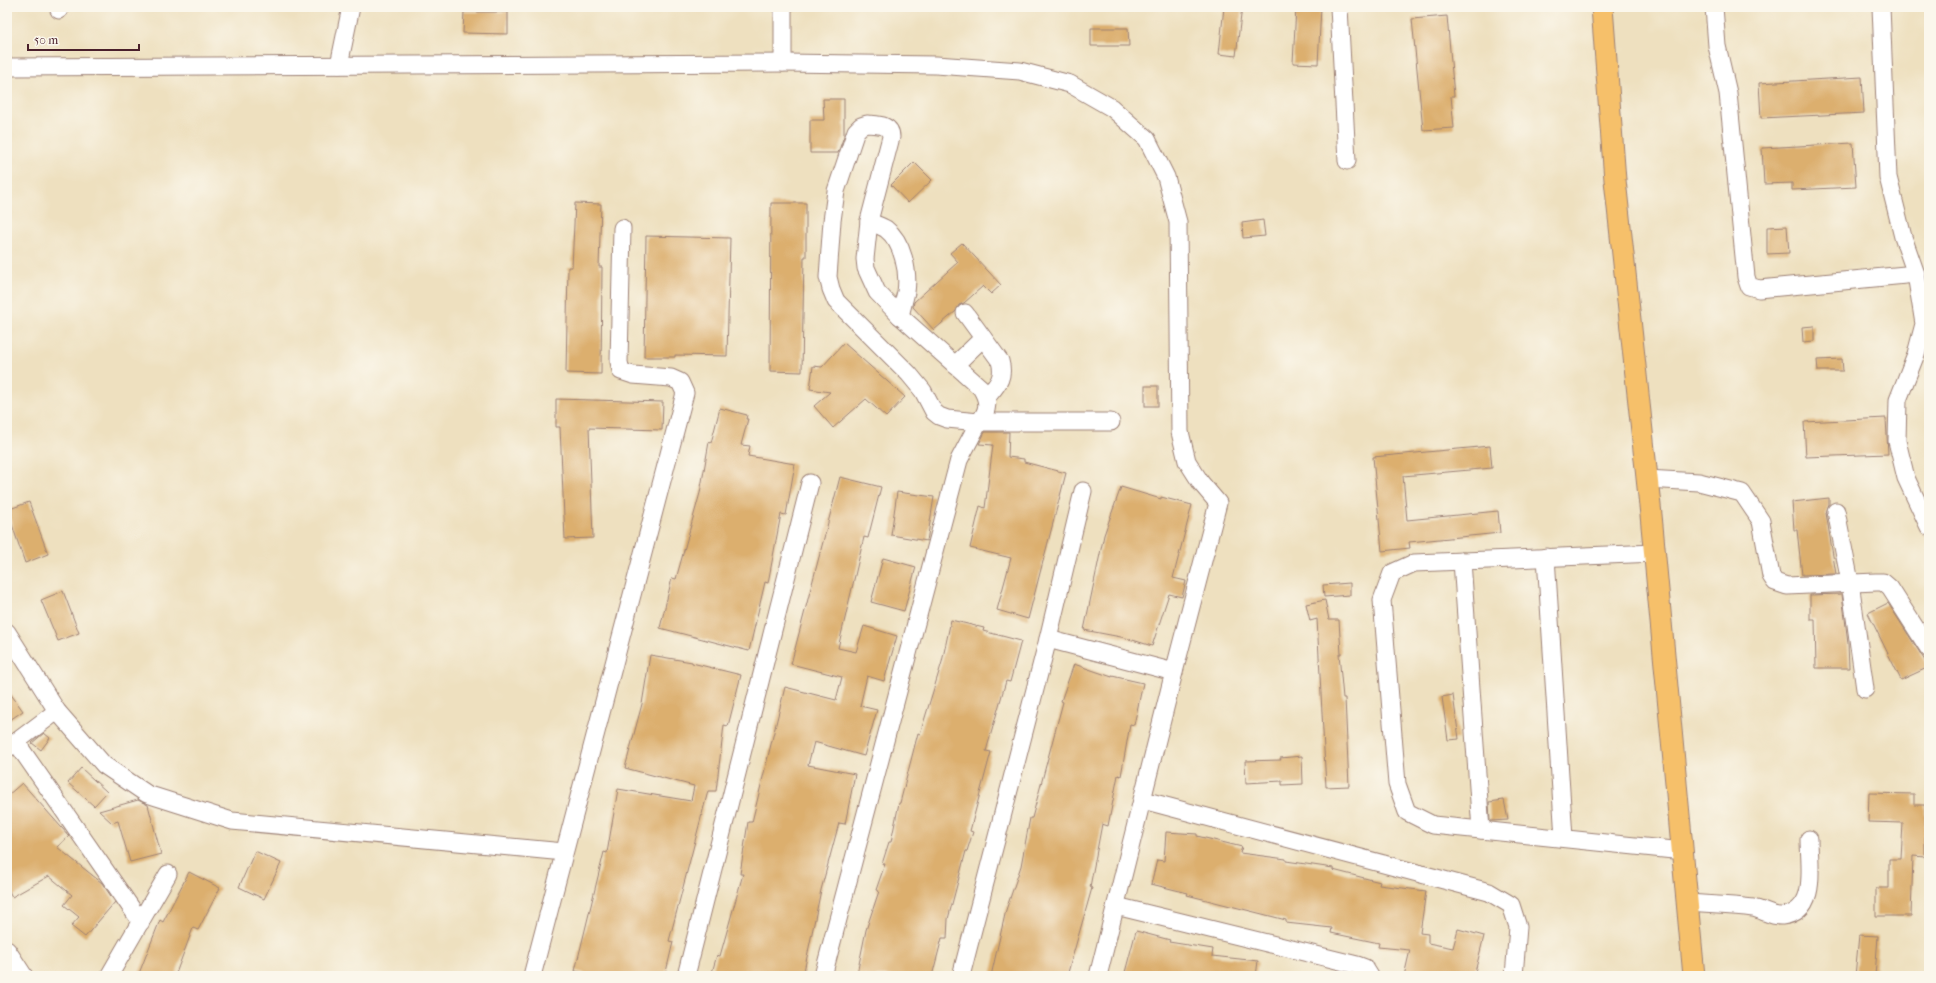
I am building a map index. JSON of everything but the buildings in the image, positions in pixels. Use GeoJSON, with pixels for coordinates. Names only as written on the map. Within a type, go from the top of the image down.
{"type":"FeatureCollection","features":[{"type":"Feature","properties":{"kind":"main road"},"geometry":{"type":"LineString","coordinates":[[1602,7],[1615,180],[1655,552],[1694,976]]}},
{"type":"Feature","properties":{"kind":"street"},"geometry":{"type":"LineString","coordinates":[[339,65],[351,7]]}},
{"type":"Feature","properties":{"kind":"street"},"geometry":{"type":"LineString","coordinates":[[783,7],[783,63]]}},
{"type":"Feature","properties":{"kind":"street"},"geometry":{"type":"LineString","coordinates":[[1339,7],[1347,161]]}},
{"type":"Feature","properties":{"kind":"street"},"geometry":{"type":"LineString","coordinates":[[1714,7],[1718,46],[1728,93],[1746,277],[1749,286],[1759,289],[1916,274]]}},
{"type":"Feature","properties":{"kind":"street"},"geometry":{"type":"LineString","coordinates":[[1882,7],[1888,177],[1903,237],[1916,274],[1924,324],[1916,354],[1898,400],[1897,441],[1906,478],[1929,527]]}},
{"type":"Feature","properties":{"kind":"street"},"geometry":{"type":"LineString","coordinates":[[7,67],[783,63],[936,65],[1020,71],[1070,84],[1112,108],[1147,139],[1166,177],[1178,222],[1180,432],[1187,461],[1201,483],[1218,502],[1098,976]]}},
{"type":"Feature","properties":{"kind":"street"},"geometry":{"type":"LineString","coordinates":[[823,976],[959,460],[979,422],[986,413],[988,405],[987,397],[981,388],[900,316],[877,292],[866,268],[865,259],[869,221],[892,132],[889,128],[880,125],[867,124],[861,126],[856,131],[836,191],[832,221],[828,277],[836,301],[923,391],[934,412],[946,419],[979,422],[1111,422]]}},
{"type":"Feature","properties":{"kind":"street"},"geometry":{"type":"LineString","coordinates":[[869,221],[886,230],[895,239],[902,253],[905,268],[906,291],[900,316]]}},
{"type":"Feature","properties":{"kind":"street"},"geometry":{"type":"LineString","coordinates":[[532,976],[685,393],[680,382],[671,378],[633,375],[621,371],[619,362],[622,228]]}},
{"type":"Feature","properties":{"kind":"street"},"geometry":{"type":"LineString","coordinates":[[965,313],[1000,361],[1002,368],[1000,382],[987,397]]}},
{"type":"Feature","properties":{"kind":"street"},"geometry":{"type":"LineString","coordinates":[[955,365],[983,338]]}},
{"type":"Feature","properties":{"kind":"street"},"geometry":{"type":"LineString","coordinates":[[1647,479],[1699,482],[1742,493],[1761,521],[1771,576],[1776,582],[1787,586],[1850,582],[1883,582],[1887,585],[1929,649]]}},
{"type":"Feature","properties":{"kind":"street"},"geometry":{"type":"LineString","coordinates":[[686,976],[810,483]]}},
{"type":"Feature","properties":{"kind":"street"},"geometry":{"type":"LineString","coordinates":[[961,976],[1048,639],[1083,491]]}},
{"type":"Feature","properties":{"kind":"street"},"geometry":{"type":"LineString","coordinates":[[1836,511],[1850,582],[1865,689]]}},
{"type":"Feature","properties":{"kind":"street"},"geometry":{"type":"LineString","coordinates":[[1655,552],[1414,563],[1392,573],[1382,600],[1397,784],[1407,812],[1433,824],[1683,851]]}},
{"type":"Feature","properties":{"kind":"street"},"geometry":{"type":"LineString","coordinates":[[1546,557],[1564,838]]}},
{"type":"Feature","properties":{"kind":"street"},"geometry":{"type":"LineString","coordinates":[[1462,561],[1481,830]]}},
{"type":"Feature","properties":{"kind":"street"},"geometry":{"type":"LineString","coordinates":[[7,632],[57,711],[104,765],[147,794],[232,821],[564,852]]}},
{"type":"Feature","properties":{"kind":"street"},"geometry":{"type":"LineString","coordinates":[[1048,639],[1174,672]]}},
{"type":"Feature","properties":{"kind":"street"},"geometry":{"type":"LineString","coordinates":[[57,711],[11,745],[140,922]]}},
{"type":"Feature","properties":{"kind":"street"},"geometry":{"type":"LineString","coordinates":[[1143,800],[1490,892],[1511,905],[1518,927],[1514,976]]}},
{"type":"Feature","properties":{"kind":"street"},"geometry":{"type":"LineString","coordinates":[[1688,903],[1754,908],[1769,914],[1781,916],[1796,913],[1805,903],[1810,888],[1809,839]]}},
{"type":"Feature","properties":{"kind":"street"},"geometry":{"type":"LineString","coordinates":[[109,976],[168,874]]}},
{"type":"Feature","properties":{"kind":"street"},"geometry":{"type":"LineString","coordinates":[[1116,906],[1357,965],[1365,968],[1370,976]]}},
{"type":"Feature","properties":{"kind":"street"},"geometry":{"type":"LineString","coordinates":[[7,950],[24,976]]}}]}
